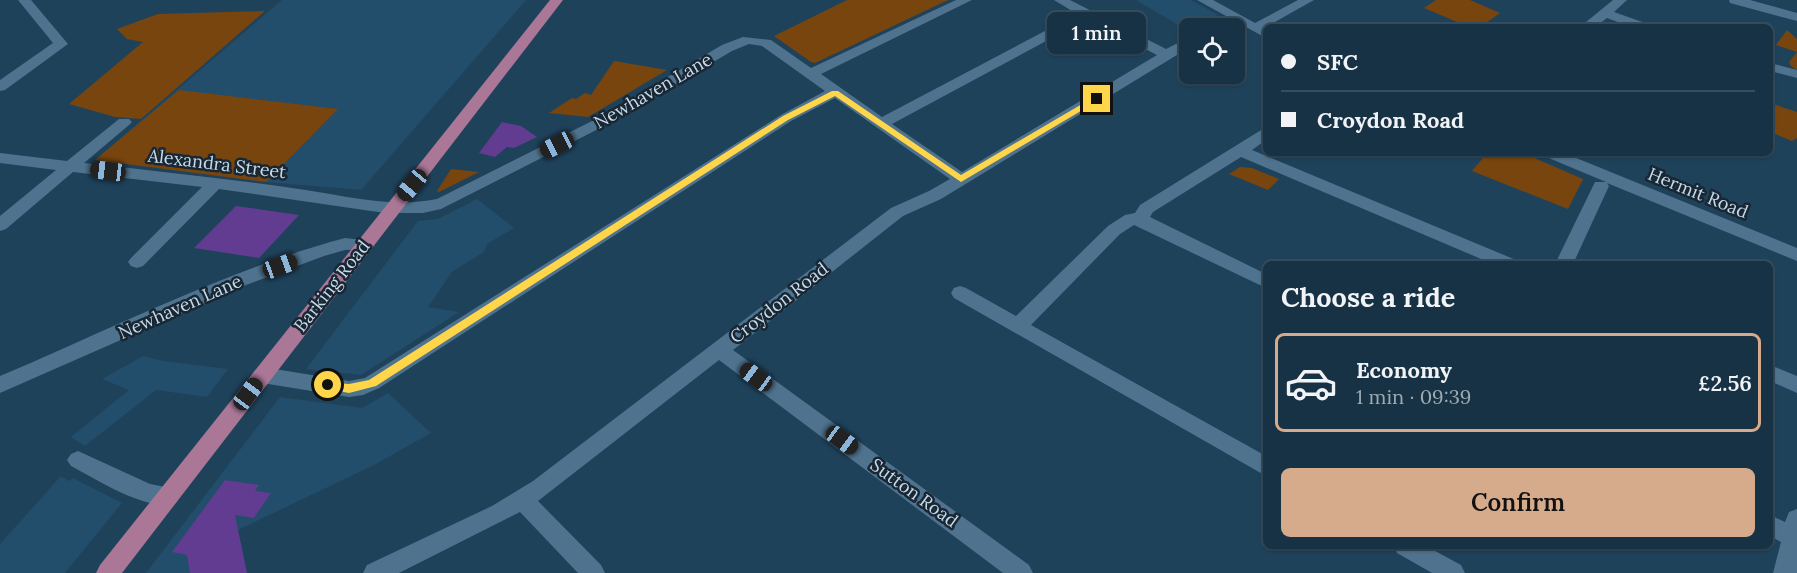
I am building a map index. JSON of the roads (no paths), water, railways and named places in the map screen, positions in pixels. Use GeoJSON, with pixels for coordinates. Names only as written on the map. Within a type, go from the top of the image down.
{"type":"FeatureCollection","features":[{"type":"Feature","properties":{"kind":"main road","name":"Barking Road"},"geometry":{"type":"LineString","coordinates":[[108,573],[557,0]]}},
{"type":"Feature","properties":{"kind":"street"},"geometry":{"type":"LineString","coordinates":[[0,87],[61,44],[24,0]]}},
{"type":"Feature","properties":{"kind":"street"},"geometry":{"type":"LineString","coordinates":[[961,179],[810,74],[966,0]]}},
{"type":"Feature","properties":{"kind":"street"},"geometry":{"type":"LineString","coordinates":[[1060,0],[1167,55]]}},
{"type":"Feature","properties":{"kind":"street"},"geometry":{"type":"LineString","coordinates":[[1203,0],[1260,31]]}},
{"type":"Feature","properties":{"kind":"street"},"geometry":{"type":"LineString","coordinates":[[1271,24],[1308,0]]}},
{"type":"Feature","properties":{"kind":"street"},"geometry":{"type":"LineString","coordinates":[[1591,24],[1622,0]]}},
{"type":"Feature","properties":{"kind":"street"},"geometry":{"type":"LineString","coordinates":[[1735,0],[1772,5],[1797,17]]}},
{"type":"Feature","properties":{"kind":"street"},"geometry":{"type":"LineString","coordinates":[[1606,12],[1636,24]]}},
{"type":"Feature","properties":{"kind":"street"},"geometry":{"type":"LineString","coordinates":[[881,124],[1087,14]]}},
{"type":"Feature","properties":{"kind":"street","name":"Newhaven Lane"},"geometry":{"type":"LineString","coordinates":[[393,208],[422,210],[441,204],[605,120],[717,53],[748,40],[762,41],[810,74]]}},
{"type":"Feature","properties":{"kind":"street","name":"Croydon Road"},"geometry":{"type":"LineString","coordinates":[[375,573],[523,501],[897,212],[935,195],[1179,48]]}},
{"type":"Feature","properties":{"kind":"street"},"geometry":{"type":"LineString","coordinates":[[1773,64],[1782,54]]}},
{"type":"Feature","properties":{"kind":"street"},"geometry":{"type":"LineString","coordinates":[[1773,68],[1797,74]]}},
{"type":"Feature","properties":{"kind":"street"},"geometry":{"type":"LineString","coordinates":[[262,375],[349,388],[372,383],[786,118],[835,92]]}},
{"type":"Feature","properties":{"kind":"street"},"geometry":{"type":"LineString","coordinates":[[0,225],[124,122]]}},
{"type":"Feature","properties":{"kind":"street"},"geometry":{"type":"LineString","coordinates":[[1141,219],[1146,209],[1263,134]]}},
{"type":"Feature","properties":{"kind":"street"},"geometry":{"type":"LineString","coordinates":[[1240,151],[1503,261]]}},
{"type":"Feature","properties":{"kind":"street","name":"Hermit Road"},"geometry":{"type":"LineString","coordinates":[[1557,156],[1797,255]]}},
{"type":"Feature","properties":{"kind":"street","name":"Alexandra Street"},"geometry":{"type":"LineString","coordinates":[[0,158],[393,208]]}},
{"type":"Feature","properties":{"kind":"street"},"geometry":{"type":"LineString","coordinates":[[136,262],[215,184]]}},
{"type":"Feature","properties":{"kind":"street"},"geometry":{"type":"LineString","coordinates":[[1565,261],[1601,186]]}},
{"type":"Feature","properties":{"kind":"street"},"geometry":{"type":"LineString","coordinates":[[1017,327],[1114,230],[1131,219],[1141,219],[1263,281]]}},
{"type":"Feature","properties":{"kind":"street","name":"Newhaven Lane"},"geometry":{"type":"LineString","coordinates":[[4,385],[240,280],[319,251],[345,244],[364,245]]}},
{"type":"Feature","properties":{"kind":"street"},"geometry":{"type":"LineString","coordinates":[[960,293],[1263,465]]}},
{"type":"Feature","properties":{"kind":"street","name":"Sutton Road"},"geometry":{"type":"LineString","coordinates":[[719,350],[1021,573]]}},
{"type":"Feature","properties":{"kind":"street"},"geometry":{"type":"LineString","coordinates":[[1773,374],[1797,385]]}},
{"type":"Feature","properties":{"kind":"street"},"geometry":{"type":"LineString","coordinates":[[78,460],[147,493],[168,496]]}},
{"type":"Feature","properties":{"kind":"street"},"geometry":{"type":"LineString","coordinates":[[523,501],[593,573]]}},
{"type":"Feature","properties":{"kind":"street"},"geometry":{"type":"LineString","coordinates":[[1773,525],[1795,528],[1785,573]]}},
{"type":"Feature","properties":{"kind":"street"},"geometry":{"type":"LineString","coordinates":[[1410,549],[1453,573]]}}]}
